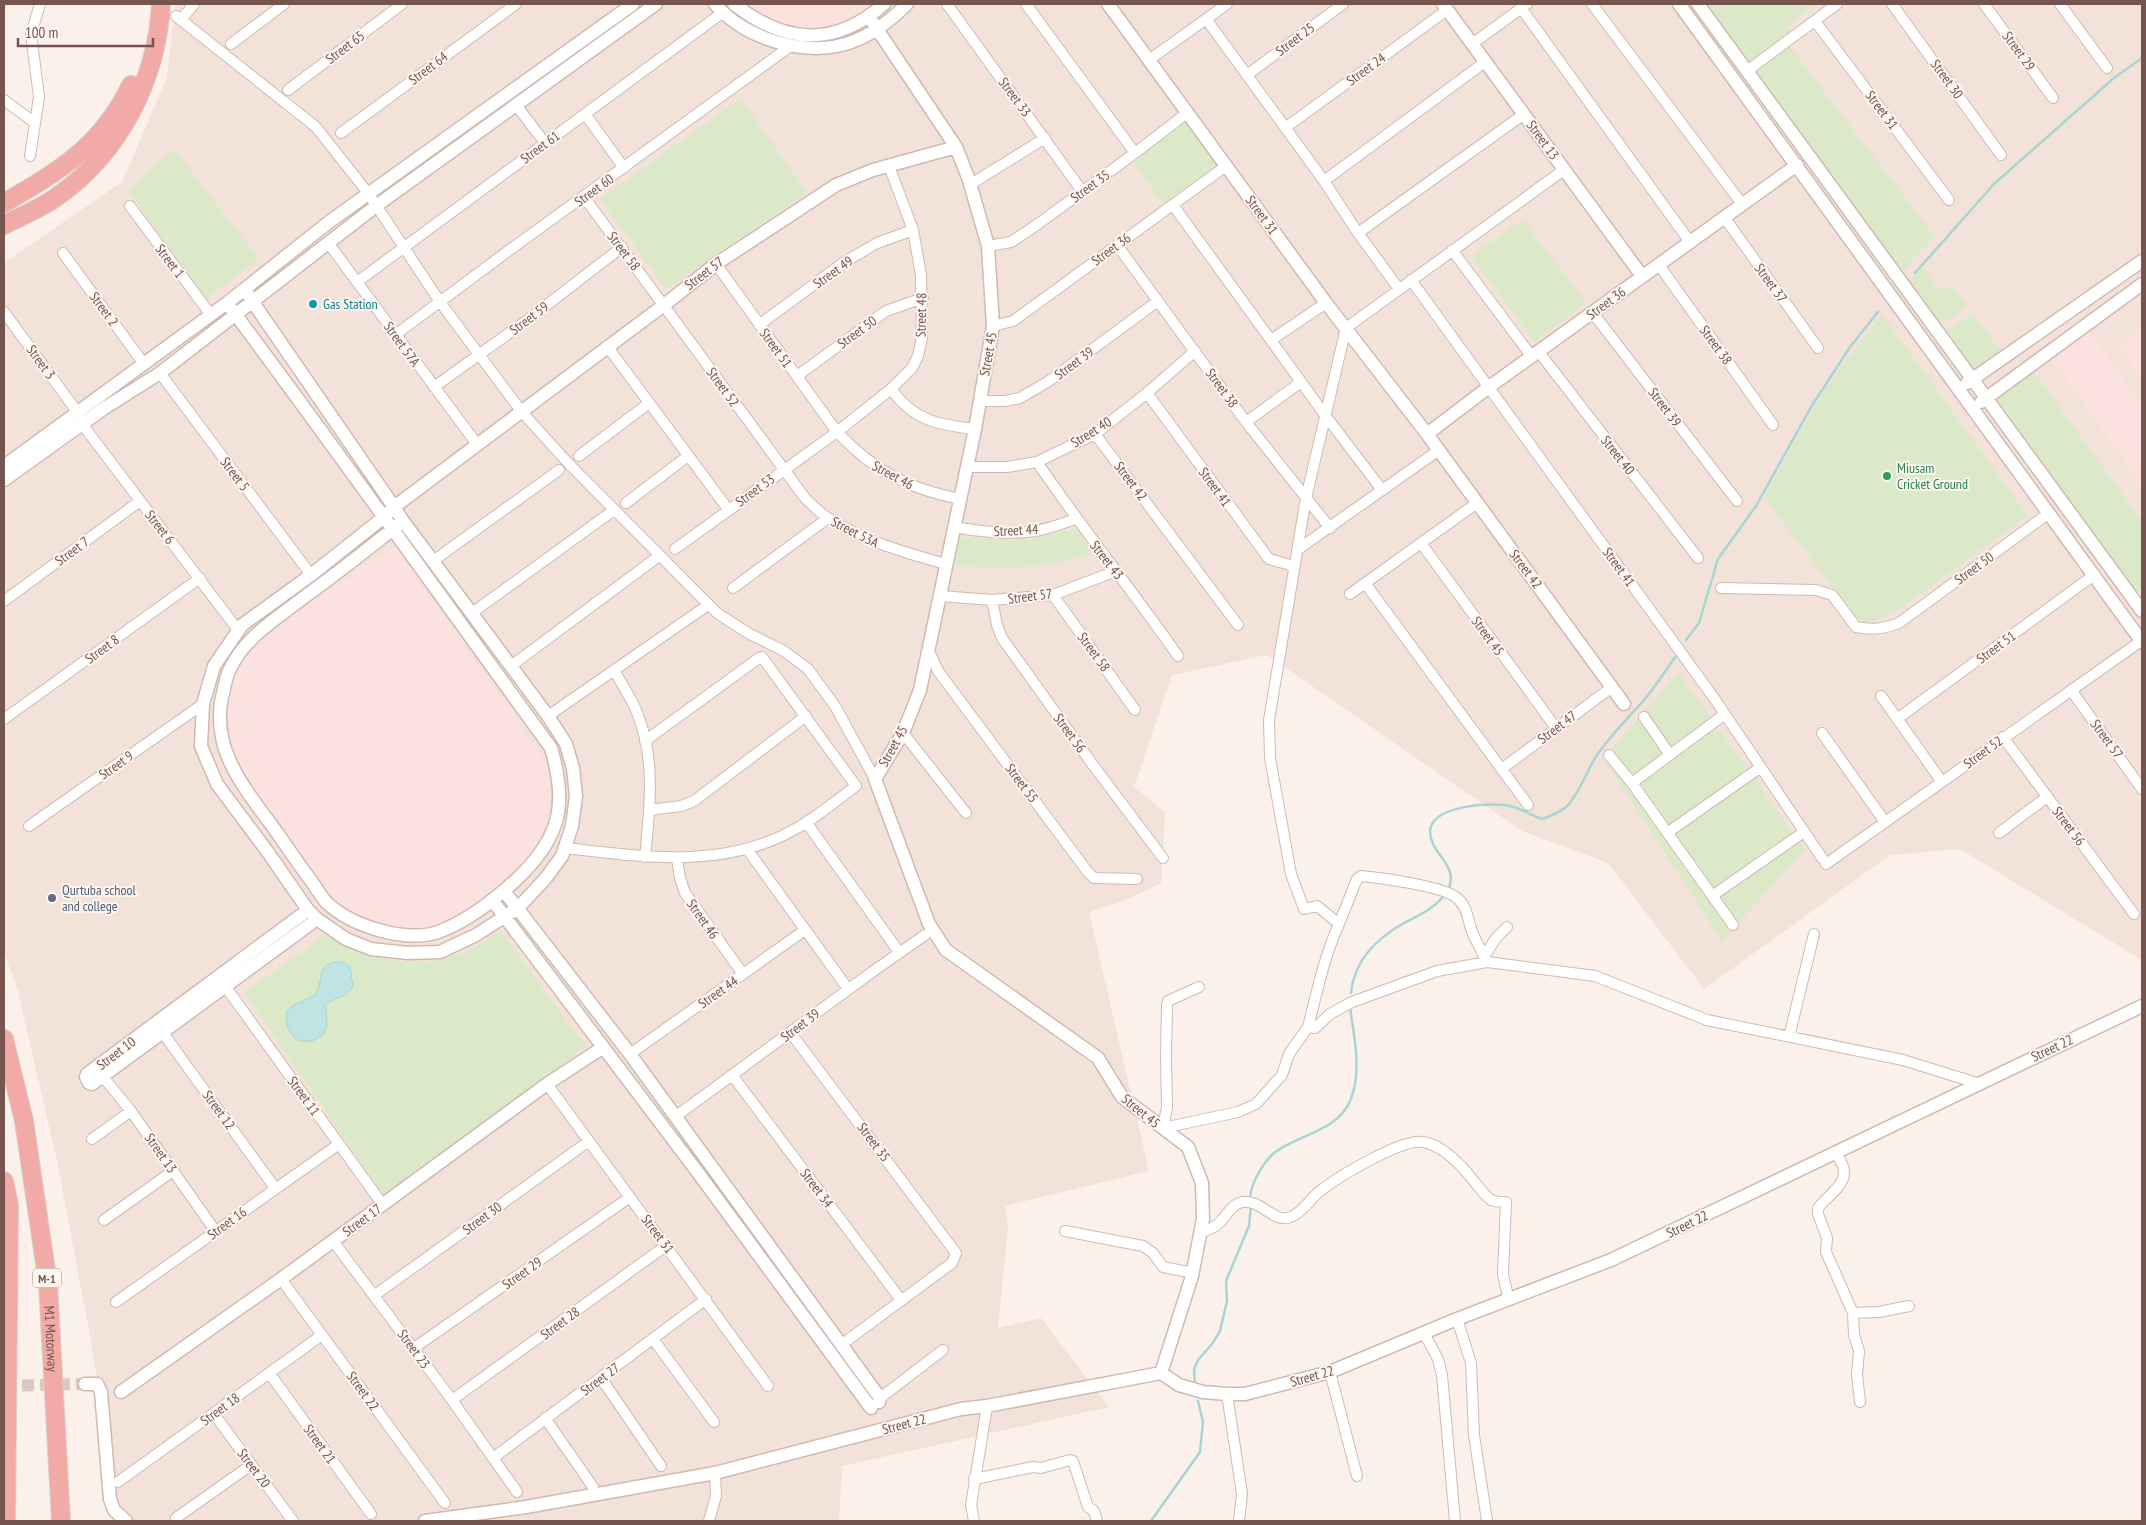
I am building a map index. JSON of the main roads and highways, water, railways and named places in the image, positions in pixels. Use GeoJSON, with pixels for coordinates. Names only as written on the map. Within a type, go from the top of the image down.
{"type":"FeatureCollection","features":[{"type":"Feature","properties":{"kind":"highway"},"geometry":{"type":"LineString","coordinates":[[4,203],[57,172],[96,139],[116,112],[139,68],[150,28],[152,4]]}},
{"type":"Feature","properties":{"kind":"highway"},"geometry":{"type":"LineString","coordinates":[[4,225],[58,196],[90,167],[118,135],[146,80],[155,48],[161,4]]}},
{"type":"Feature","properties":{"kind":"highway","name":"M1 Motorway"},"geometry":{"type":"LineString","coordinates":[[4,1039],[24,1121],[48,1284],[61,1521]]}},
{"type":"Feature","properties":{"kind":"highway"},"geometry":{"type":"LineString","coordinates":[[4,1181],[9,1205],[6,1521]]}},
{"type":"Feature","properties":{"kind":"water"},"geometry":{"type":"Polygon","coordinates":[[[334,962],[343,962],[350,967],[353,986],[347,994],[325,1006],[327,1023],[324,1034],[312,1041],[299,1041],[288,1028],[286,1020],[287,1011],[316,994],[324,967],[334,962]]]}},
{"type":"Feature","properties":{"kind":"waterway"},"geometry":{"type":"LineString","coordinates":[[1915,273],[1995,183],[2114,78],[2142,58]]}},
{"type":"Feature","properties":{"kind":"waterway"},"geometry":{"type":"LineString","coordinates":[[1686,640],[1699,623],[1718,559],[1756,506],[1811,407],[1850,347],[1878,312]]}},
{"type":"Feature","properties":{"kind":"waterway"},"geometry":{"type":"LineString","coordinates":[[1448,891],[1451,882],[1450,874],[1448,867],[1432,840],[1430,832],[1433,823],[1440,816],[1451,811],[1477,805],[1510,806],[1542,819],[1563,809],[1575,796],[1602,748],[1648,695],[1676,656]]}},
{"type":"Feature","properties":{"kind":"waterway"},"geometry":{"type":"LineString","coordinates":[[1351,993],[1357,971],[1376,943],[1394,929],[1431,908],[1445,895]]}},
{"type":"Feature","properties":{"kind":"waterway"},"geometry":{"type":"LineString","coordinates":[[1250,1200],[1255,1180],[1271,1155],[1294,1141],[1327,1126],[1337,1119],[1351,1099],[1357,1065],[1350,1007]]}},
{"type":"Feature","properties":{"kind":"waterway"},"geometry":{"type":"LineString","coordinates":[[1195,1386],[1194,1369],[1198,1360],[1220,1331],[1227,1301],[1226,1281],[1249,1226],[1251,1205]]}},
{"type":"Feature","properties":{"kind":"waterway"},"geometry":{"type":"LineString","coordinates":[[1151,1521],[1200,1452],[1203,1422],[1198,1401]]}},
{"type":"Feature","properties":{"kind":"tunnel"},"geometry":{"type":"LineString","coordinates":[[4,1386],[85,1384]]}},
{"type":"Feature","properties":{"kind":"place","name":"Gas Station"},"geometry":{"type":"Point","coordinates":[313,304]}},
{"type":"Feature","properties":{"kind":"place","name":"Miusam Cricket Ground"},"geometry":{"type":"Point","coordinates":[1887,476]}},
{"type":"Feature","properties":{"kind":"place","name":"Qurtuba school and college"},"geometry":{"type":"Point","coordinates":[52,898]}}]}
